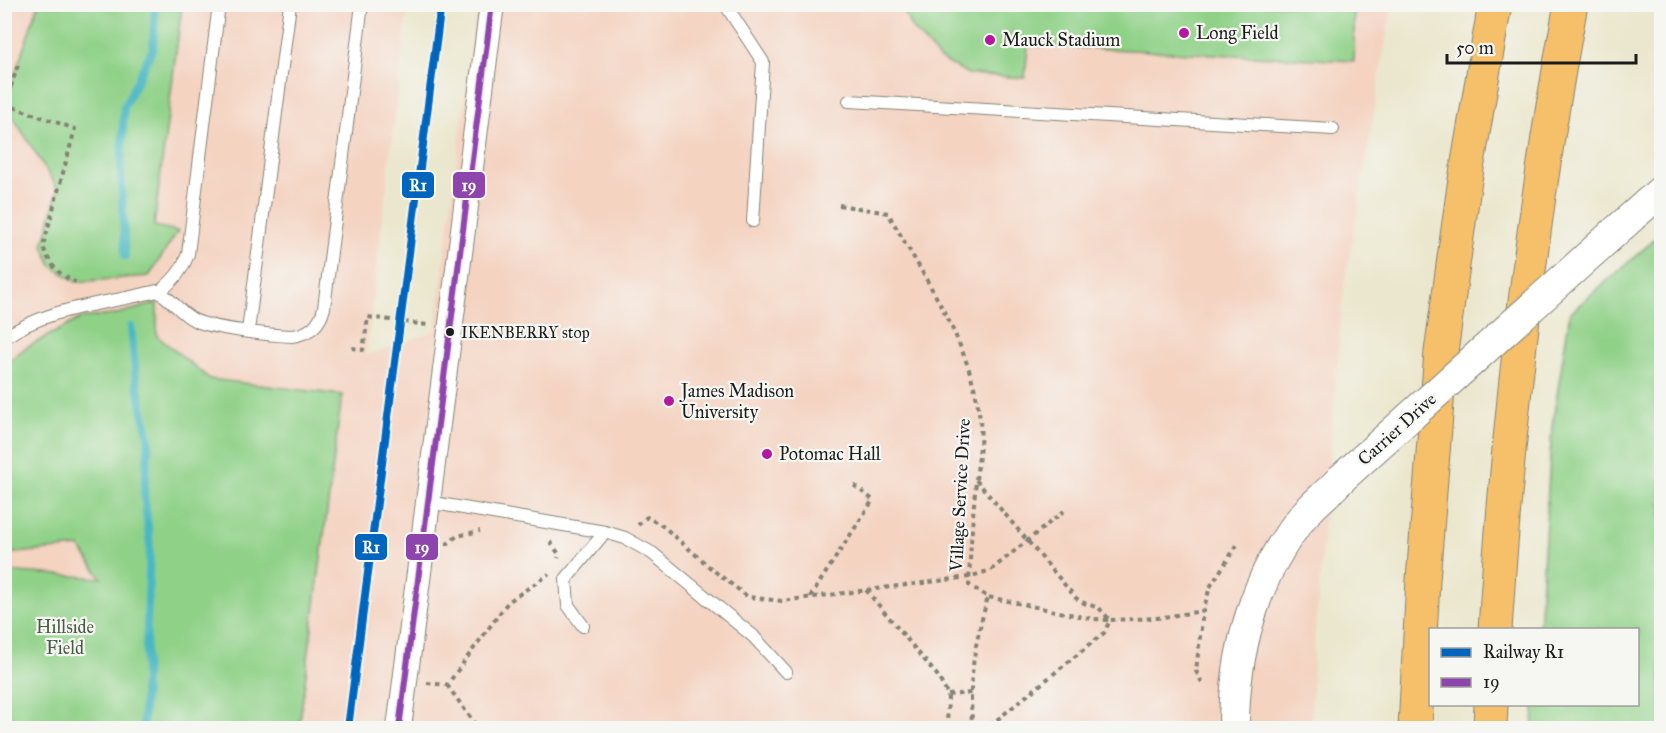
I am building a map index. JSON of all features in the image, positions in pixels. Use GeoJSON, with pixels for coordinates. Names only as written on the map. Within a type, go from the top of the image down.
{"type":"FeatureCollection","features":[{"type":"Feature","properties":{"kind":"highway"},"geometry":{"type":"LineString","coordinates":[[1415,729],[1424,569],[1441,352],[1464,186],[1496,4]]}},
{"type":"Feature","properties":{"kind":"highway"},"geometry":{"type":"LineString","coordinates":[[1495,628],[1499,561],[1518,362],[1553,105],[1571,4]]}},
{"type":"Feature","properties":{"kind":"highway"},"geometry":{"type":"LineString","coordinates":[[1490,729],[1491,706]]}},
{"type":"Feature","properties":{"kind":"street"},"geometry":{"type":"LineString","coordinates":[[399,729],[492,4]]}},
{"type":"Feature","properties":{"kind":"street","name":"Carrier Drive"},"geometry":{"type":"LineString","coordinates":[[1234,729],[1237,683],[1245,632],[1262,584],[1282,547],[1306,513],[1662,190]]}},
{"type":"Feature","properties":{"kind":"lane"},"geometry":{"type":"LineString","coordinates":[[4,338],[31,323],[64,310],[159,292],[174,280],[183,267],[188,254],[219,4]]}},
{"type":"Feature","properties":{"kind":"lane"},"geometry":{"type":"LineString","coordinates":[[248,331],[290,4]]}},
{"type":"Feature","properties":{"kind":"lane"},"geometry":{"type":"LineString","coordinates":[[159,292],[195,320],[248,331],[289,336],[301,335],[315,326],[324,311],[362,4]]}},
{"type":"Feature","properties":{"kind":"lane"},"geometry":{"type":"LineString","coordinates":[[725,4],[763,62],[753,221]]}},
{"type":"Feature","properties":{"kind":"lane"},"geometry":{"type":"LineString","coordinates":[[849,101],[1333,129]]}},
{"type":"Feature","properties":{"kind":"lane"},"geometry":{"type":"LineString","coordinates":[[428,502],[605,532],[625,538],[652,554],[753,636],[786,672]]}},
{"type":"Feature","properties":{"kind":"lane"},"geometry":{"type":"LineString","coordinates":[[583,626],[568,606],[566,579],[605,532]]}},
{"type":"Feature","properties":{"kind":"path"},"geometry":{"type":"LineString","coordinates":[[18,64],[5,104],[75,129],[44,246],[47,259],[54,269],[76,282]]}},
{"type":"Feature","properties":{"kind":"path","name":"Village Service Drive"},"geometry":{"type":"LineString","coordinates":[[839,205],[888,213],[949,321],[965,360],[980,421],[969,585],[988,597]]}},
{"type":"Feature","properties":{"kind":"path"},"geometry":{"type":"LineString","coordinates":[[352,348],[363,350],[368,317],[450,329]]}},
{"type":"Feature","properties":{"kind":"path"},"geometry":{"type":"LineString","coordinates":[[976,480],[1076,598],[1100,608],[1110,620]]}},
{"type":"Feature","properties":{"kind":"path"},"geometry":{"type":"LineString","coordinates":[[810,597],[873,500],[851,483]]}},
{"type":"Feature","properties":{"kind":"path"},"geometry":{"type":"LineString","coordinates":[[625,538],[647,517],[664,527],[748,597],[782,601],[969,577],[991,570],[1064,511]]}},
{"type":"Feature","properties":{"kind":"path"},"geometry":{"type":"LineString","coordinates":[[421,557],[446,545],[458,536],[480,531],[491,533]]}},
{"type":"Feature","properties":{"kind":"path"},"geometry":{"type":"LineString","coordinates":[[545,539],[559,554],[556,562]]}},
{"type":"Feature","properties":{"kind":"path"},"geometry":{"type":"LineString","coordinates":[[1202,683],[1196,671],[1203,611],[1210,587],[1237,546]]}},
{"type":"Feature","properties":{"kind":"path"},"geometry":{"type":"LineString","coordinates":[[447,685],[508,602],[554,571]]}},
{"type":"Feature","properties":{"kind":"path"},"geometry":{"type":"LineString","coordinates":[[866,590],[937,675],[948,695],[947,729]]}},
{"type":"Feature","properties":{"kind":"path"},"geometry":{"type":"LineString","coordinates":[[972,729],[971,693],[981,621],[988,597],[1093,619],[1157,618],[1203,611]]}},
{"type":"Feature","properties":{"kind":"path"},"geometry":{"type":"LineString","coordinates":[[981,729],[993,723],[1104,633],[1110,620]]}},
{"type":"Feature","properties":{"kind":"path"},"geometry":{"type":"LineString","coordinates":[[405,681],[447,685]]}},
{"type":"Feature","properties":{"kind":"path"},"geometry":{"type":"LineString","coordinates":[[447,685],[475,727]]}},
{"type":"Feature","properties":{"kind":"path"},"geometry":{"type":"LineString","coordinates":[[948,695],[971,693]]}},
{"type":"Feature","properties":{"kind":"shaded area","name":"James Madison University"},"geometry":{"type":"Polygon","coordinates":[[[4,5],[408,5],[366,356],[435,331],[477,5],[1392,5],[1343,293],[1313,659],[1311,728],[5,728],[4,5]]]}},
{"type":"Feature","properties":{"kind":"green space"},"geometry":{"type":"Polygon","coordinates":[[[38,5],[182,5],[154,226],[178,231],[149,276],[76,282],[52,266],[43,246],[58,189],[5,104],[38,5]]]}},
{"type":"Feature","properties":{"kind":"green space","name":"Long Field"},"geometry":{"type":"Polygon","coordinates":[[[901,5],[1354,5],[1354,61],[1028,45],[1025,78],[968,74],[940,59],[911,27],[901,5]]]}},
{"type":"Feature","properties":{"kind":"green space"},"geometry":{"type":"Polygon","coordinates":[[[1661,234],[1661,728],[1533,728],[1534,706],[1639,706],[1639,628],[1539,628],[1552,427],[1570,313],[1661,234]]]}},
{"type":"Feature","properties":{"kind":"green space","name":"Hillside Field"},"geometry":{"type":"Polygon","coordinates":[[[157,303],[157,336],[210,379],[342,395],[299,728],[5,728],[5,571],[101,578],[80,547],[5,554],[5,364],[24,349],[81,318],[113,315],[157,303]]]}},
{"type":"Feature","properties":{"kind":"waterway"},"geometry":{"type":"LineString","coordinates":[[125,256],[121,169],[124,107],[153,48],[155,4]]}},
{"type":"Feature","properties":{"kind":"waterway"},"geometry":{"type":"LineString","coordinates":[[131,327],[136,379],[149,440],[144,493],[150,546],[143,728]]}},
{"type":"Feature","properties":{"kind":"rail line","name":"R1"},"geometry":{"type":"LineString","coordinates":[[348,728],[441,4]]}},
{"type":"Feature","properties":{"kind":"transit line","name":"19"},"geometry":{"type":"LineString","coordinates":[[399,728],[492,4]]}},
{"type":"Feature","properties":{"kind":"place","name":"Long Field"},"geometry":{"type":"Point","coordinates":[1184,33]}},
{"type":"Feature","properties":{"kind":"place","name":"Mauck Stadium"},"geometry":{"type":"Point","coordinates":[990,40]}},
{"type":"Feature","properties":{"kind":"place","name":"IKENBERRY stop"},"geometry":{"type":"Point","coordinates":[450,332]}},
{"type":"Feature","properties":{"kind":"place","name":"James Madison University"},"geometry":{"type":"Point","coordinates":[669,401]}},
{"type":"Feature","properties":{"kind":"place","name":"Potomac Hall"},"geometry":{"type":"Point","coordinates":[767,454]}}]}
